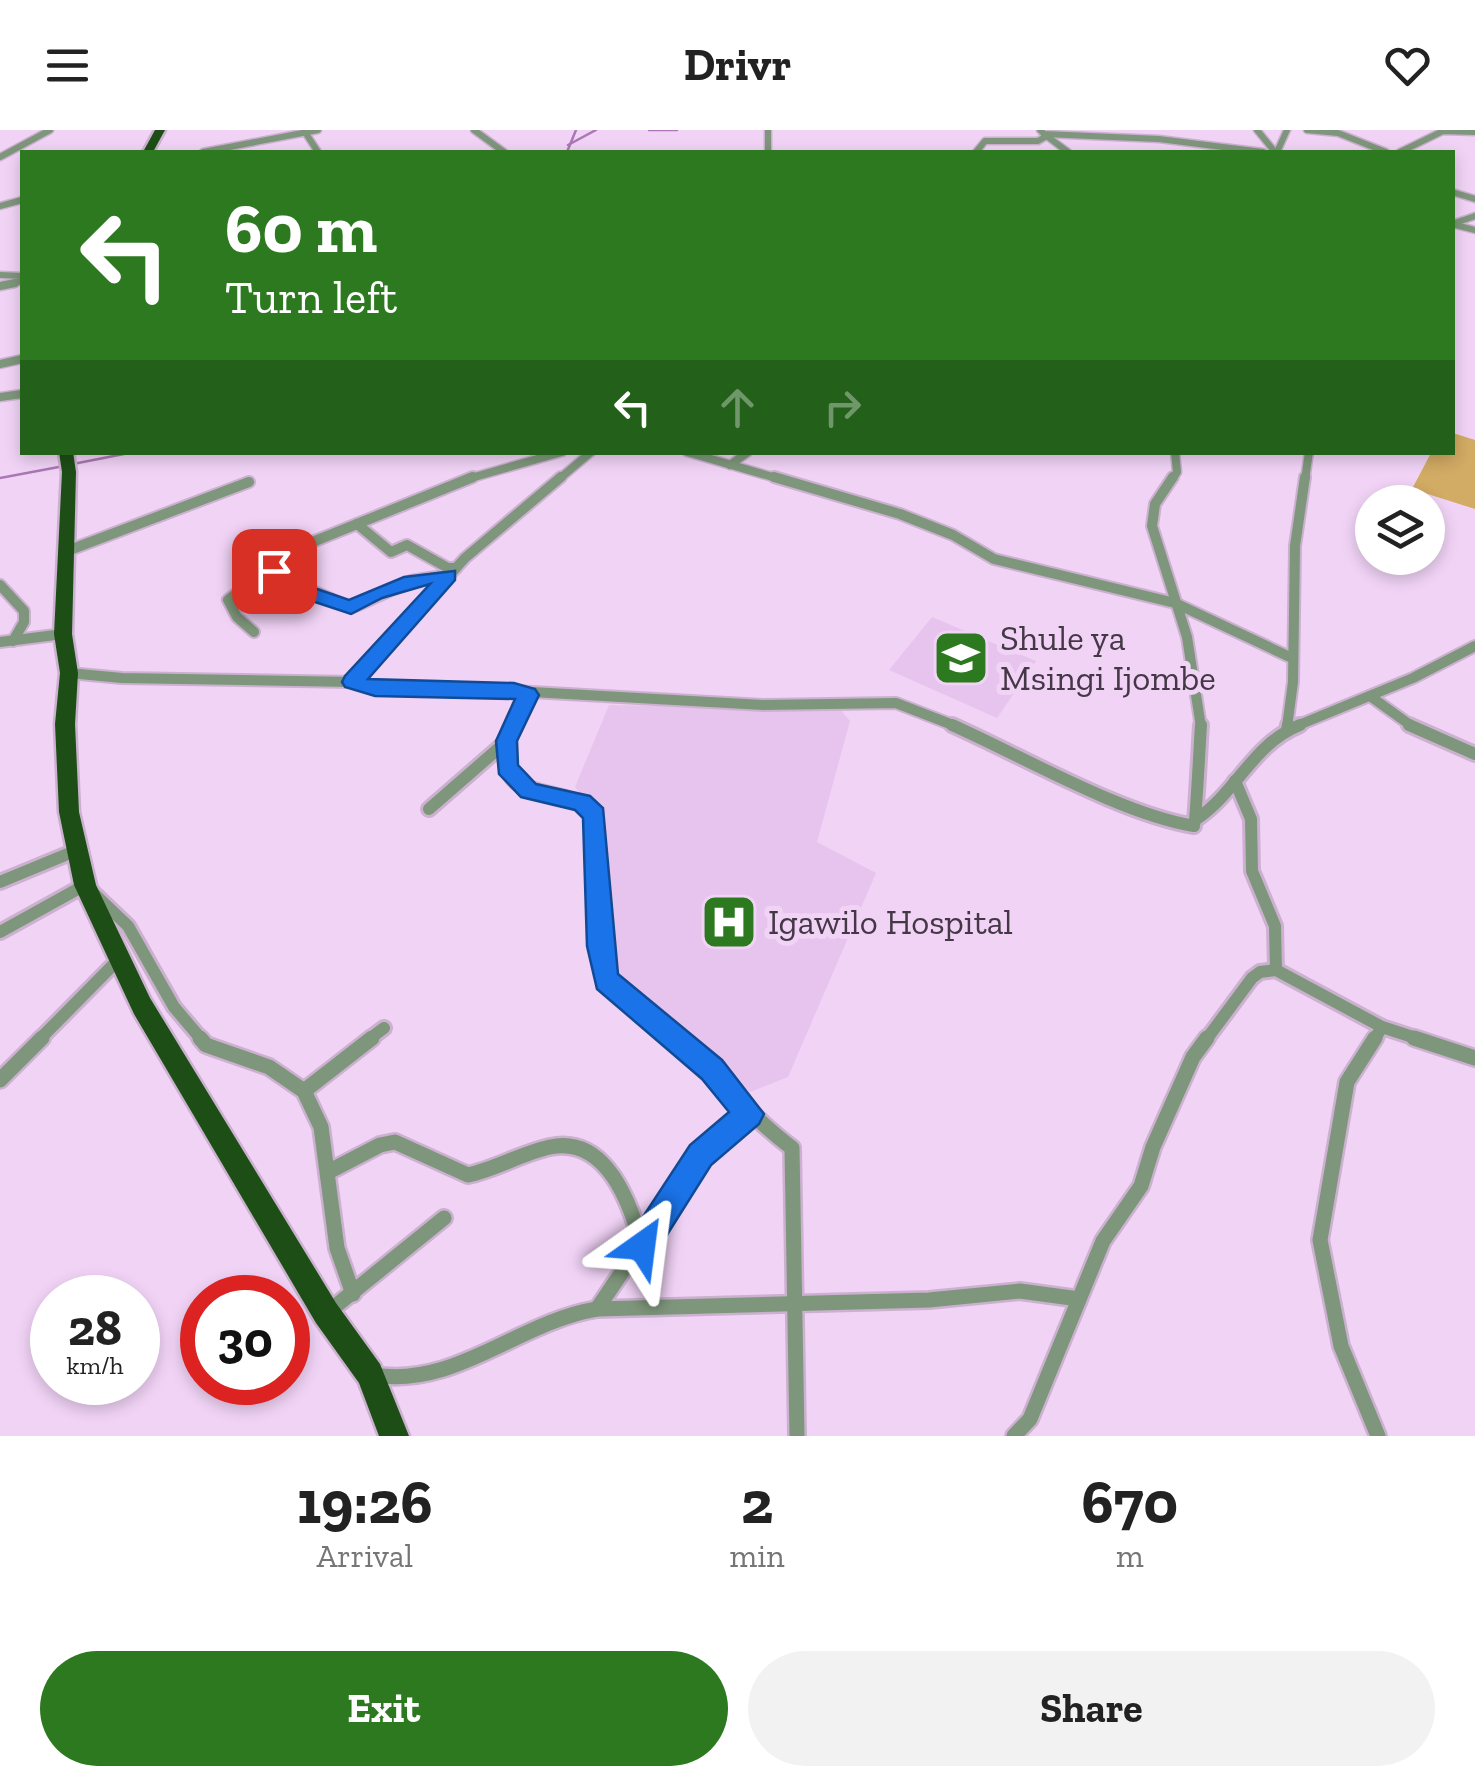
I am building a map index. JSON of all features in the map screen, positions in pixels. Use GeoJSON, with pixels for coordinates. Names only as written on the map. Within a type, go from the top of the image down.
{"type":"FeatureCollection","features":[{"type":"Feature","properties":{"kind":"highway"},"geometry":{"type":"LineString","coordinates":[[67,459],[63,634],[69,673],[65,724],[69,812],[85,884],[142,1006],[326,1313],[370,1374],[394,1436]]}},
{"type":"Feature","properties":{"kind":"street"},"geometry":{"type":"LineString","coordinates":[[0,157],[50,130]]}},
{"type":"Feature","properties":{"kind":"street"},"geometry":{"type":"LineString","coordinates":[[213,150],[318,130]]}},
{"type":"Feature","properties":{"kind":"street"},"geometry":{"type":"LineString","coordinates":[[474,130],[501,150]]}},
{"type":"Feature","properties":{"kind":"street"},"geometry":{"type":"LineString","coordinates":[[1139,130],[1158,140]]}},
{"type":"Feature","properties":{"kind":"street"},"geometry":{"type":"LineString","coordinates":[[1258,130],[1274,150]]}},
{"type":"Feature","properties":{"kind":"street"},"geometry":{"type":"LineString","coordinates":[[1308,130],[1338,133],[1381,150]]}},
{"type":"Feature","properties":{"kind":"street"},"geometry":{"type":"LineString","coordinates":[[1404,150],[1443,130],[1475,132]]}},
{"type":"Feature","properties":{"kind":"street"},"geometry":{"type":"LineString","coordinates":[[1043,134],[1065,150]]}},
{"type":"Feature","properties":{"kind":"street"},"geometry":{"type":"LineString","coordinates":[[978,150],[985,141],[1024,142],[1043,134],[1158,140],[1246,150]]}},
{"type":"Feature","properties":{"kind":"street"},"geometry":{"type":"LineString","coordinates":[[254,632],[237,618],[228,601],[284,551],[453,483],[551,455]]}},
{"type":"Feature","properties":{"kind":"street"},"geometry":{"type":"LineString","coordinates":[[353,682],[452,572],[588,455]]}},
{"type":"Feature","properties":{"kind":"street"},"geometry":{"type":"LineString","coordinates":[[696,455],[900,514],[953,534],[994,559],[1175,603],[1292,658]]}},
{"type":"Feature","properties":{"kind":"street"},"geometry":{"type":"LineString","coordinates":[[730,466],[744,455]]}},
{"type":"Feature","properties":{"kind":"street"},"geometry":{"type":"LineString","coordinates":[[1175,455],[1177,472],[1155,504],[1152,526],[1189,647],[1202,730],[1194,798],[1198,818]]}},
{"type":"Feature","properties":{"kind":"street"},"geometry":{"type":"LineString","coordinates":[[1287,730],[1295,546],[1309,455]]}},
{"type":"Feature","properties":{"kind":"street"},"geometry":{"type":"LineString","coordinates":[[66,550],[249,482]]}},
{"type":"Feature","properties":{"kind":"street"},"geometry":{"type":"LineString","coordinates":[[358,524],[391,552],[407,545],[452,572]]}},
{"type":"Feature","properties":{"kind":"street"},"geometry":{"type":"LineString","coordinates":[[265,570],[279,572],[310,594],[351,608],[411,581],[452,572]]}},
{"type":"Feature","properties":{"kind":"street"},"geometry":{"type":"LineString","coordinates":[[0,584],[24,611],[24,622],[13,641]]}},
{"type":"Feature","properties":{"kind":"street"},"geometry":{"type":"LineString","coordinates":[[0,642],[63,634]]}},
{"type":"Feature","properties":{"kind":"street"},"geometry":{"type":"LineString","coordinates":[[69,673],[353,682],[375,688],[514,691],[528,695],[763,705],[896,704],[938,718],[1170,822],[1194,826],[1198,818],[1216,806],[1262,748],[1287,730],[1475,646]]}},
{"type":"Feature","properties":{"kind":"street"},"geometry":{"type":"LineString","coordinates":[[429,810],[506,741],[528,695]]}},
{"type":"Feature","properties":{"kind":"street"},"geometry":{"type":"LineString","coordinates":[[1370,696],[1411,726],[1475,754]]}},
{"type":"Feature","properties":{"kind":"street"},"geometry":{"type":"LineString","coordinates":[[506,741],[505,763],[524,788],[582,802],[597,820],[600,946],[606,980],[712,1070],[749,1114],[792,1148],[797,1436]]}},
{"type":"Feature","properties":{"kind":"street"},"geometry":{"type":"LineString","coordinates":[[1234,781],[1251,818],[1252,871],[1275,926],[1276,970]]}},
{"type":"Feature","properties":{"kind":"street"},"geometry":{"type":"LineString","coordinates":[[0,882],[75,850]]}},
{"type":"Feature","properties":{"kind":"street"},"geometry":{"type":"LineString","coordinates":[[0,932],[85,884],[128,926],[174,1007],[206,1045],[269,1068],[304,1091],[321,1127],[337,1248],[353,1294]]}},
{"type":"Feature","properties":{"kind":"street"},"geometry":{"type":"LineString","coordinates":[[0,1080],[120,958]]}},
{"type":"Feature","properties":{"kind":"street"},"geometry":{"type":"LineString","coordinates":[[1014,1436],[1030,1419],[1052,1374],[1103,1241],[1141,1186],[1153,1147],[1193,1057],[1252,978],[1260,972],[1276,970],[1382,1026],[1475,1058]]}},
{"type":"Feature","properties":{"kind":"street"},"geometry":{"type":"LineString","coordinates":[[1378,1436],[1341,1346],[1320,1240],[1347,1082],[1382,1026]]}},
{"type":"Feature","properties":{"kind":"street"},"geometry":{"type":"LineString","coordinates":[[304,1091],[384,1028]]}},
{"type":"Feature","properties":{"kind":"street"},"geometry":{"type":"LineString","coordinates":[[598,1308],[701,1155],[749,1114]]}},
{"type":"Feature","properties":{"kind":"street"},"geometry":{"type":"LineString","coordinates":[[328,1172],[380,1144],[395,1142],[468,1175],[547,1147],[572,1147],[601,1162],[619,1178],[628,1193],[642,1246]]}},
{"type":"Feature","properties":{"kind":"street"},"geometry":{"type":"LineString","coordinates":[[326,1313],[444,1218]]}},
{"type":"Feature","properties":{"kind":"street"},"geometry":{"type":"LineString","coordinates":[[370,1374],[387,1379],[441,1369],[543,1323],[598,1308],[686,1303],[766,1307],[797,1301],[931,1300],[1028,1288],[1078,1298]]}},
{"type":"Feature","properties":{"kind":"shaded area"},"geometry":{"type":"Polygon","coordinates":[[[1455,434],[1475,440],[1475,509],[1445,499],[1445,485],[1414,485],[1430,455],[1455,455],[1455,434]]]}},
{"type":"Feature","properties":{"kind":"shaded area"},"geometry":{"type":"Polygon","coordinates":[[[932,617],[1036,661],[997,718],[889,670],[932,617]]]}},
{"type":"Feature","properties":{"kind":"shaded area","name":"Igawilo Hospital"},"geometry":{"type":"Polygon","coordinates":[[[609,705],[840,709],[850,721],[817,842],[876,873],[788,1077],[750,1092],[604,971],[598,816],[575,787],[609,705]]]}},
{"type":"Feature","properties":{"kind":"waterway"},"geometry":{"type":"LineString","coordinates":[[570,144],[576,130]]}},
{"type":"Feature","properties":{"kind":"waterway"},"geometry":{"type":"LineString","coordinates":[[570,144],[596,130]]}},
{"type":"Feature","properties":{"kind":"waterway"},"geometry":{"type":"LineString","coordinates":[[649,130],[677,130]]}},
{"type":"Feature","properties":{"kind":"waterway"},"geometry":{"type":"LineString","coordinates":[[568,150],[570,144]]}},
{"type":"Feature","properties":{"kind":"waterway"},"geometry":{"type":"LineString","coordinates":[[73,464],[119,455]]}},
{"type":"Feature","properties":{"kind":"waterway"},"geometry":{"type":"LineString","coordinates":[[0,478],[64,466]]}},
{"type":"Feature","properties":{"kind":"place","name":"Shule ya Msingi Ijombe"},"geometry":{"type":"Point","coordinates":[961,658]}},
{"type":"Feature","properties":{"kind":"place","name":"Igawilo Hospital"},"geometry":{"type":"Point","coordinates":[729,922]}},
{"type":"Feature","properties":{"kind":"route"},"geometry":{"type":"LineString","coordinates":[[274,571],[310,594],[351,608],[411,581],[449,575],[353,682],[375,688],[514,691],[528,695],[506,741],[504,757],[510,774],[530,791],[582,802],[595,815],[600,946],[606,980],[712,1070],[749,1114],[701,1155],[642,1246]]}}]}
